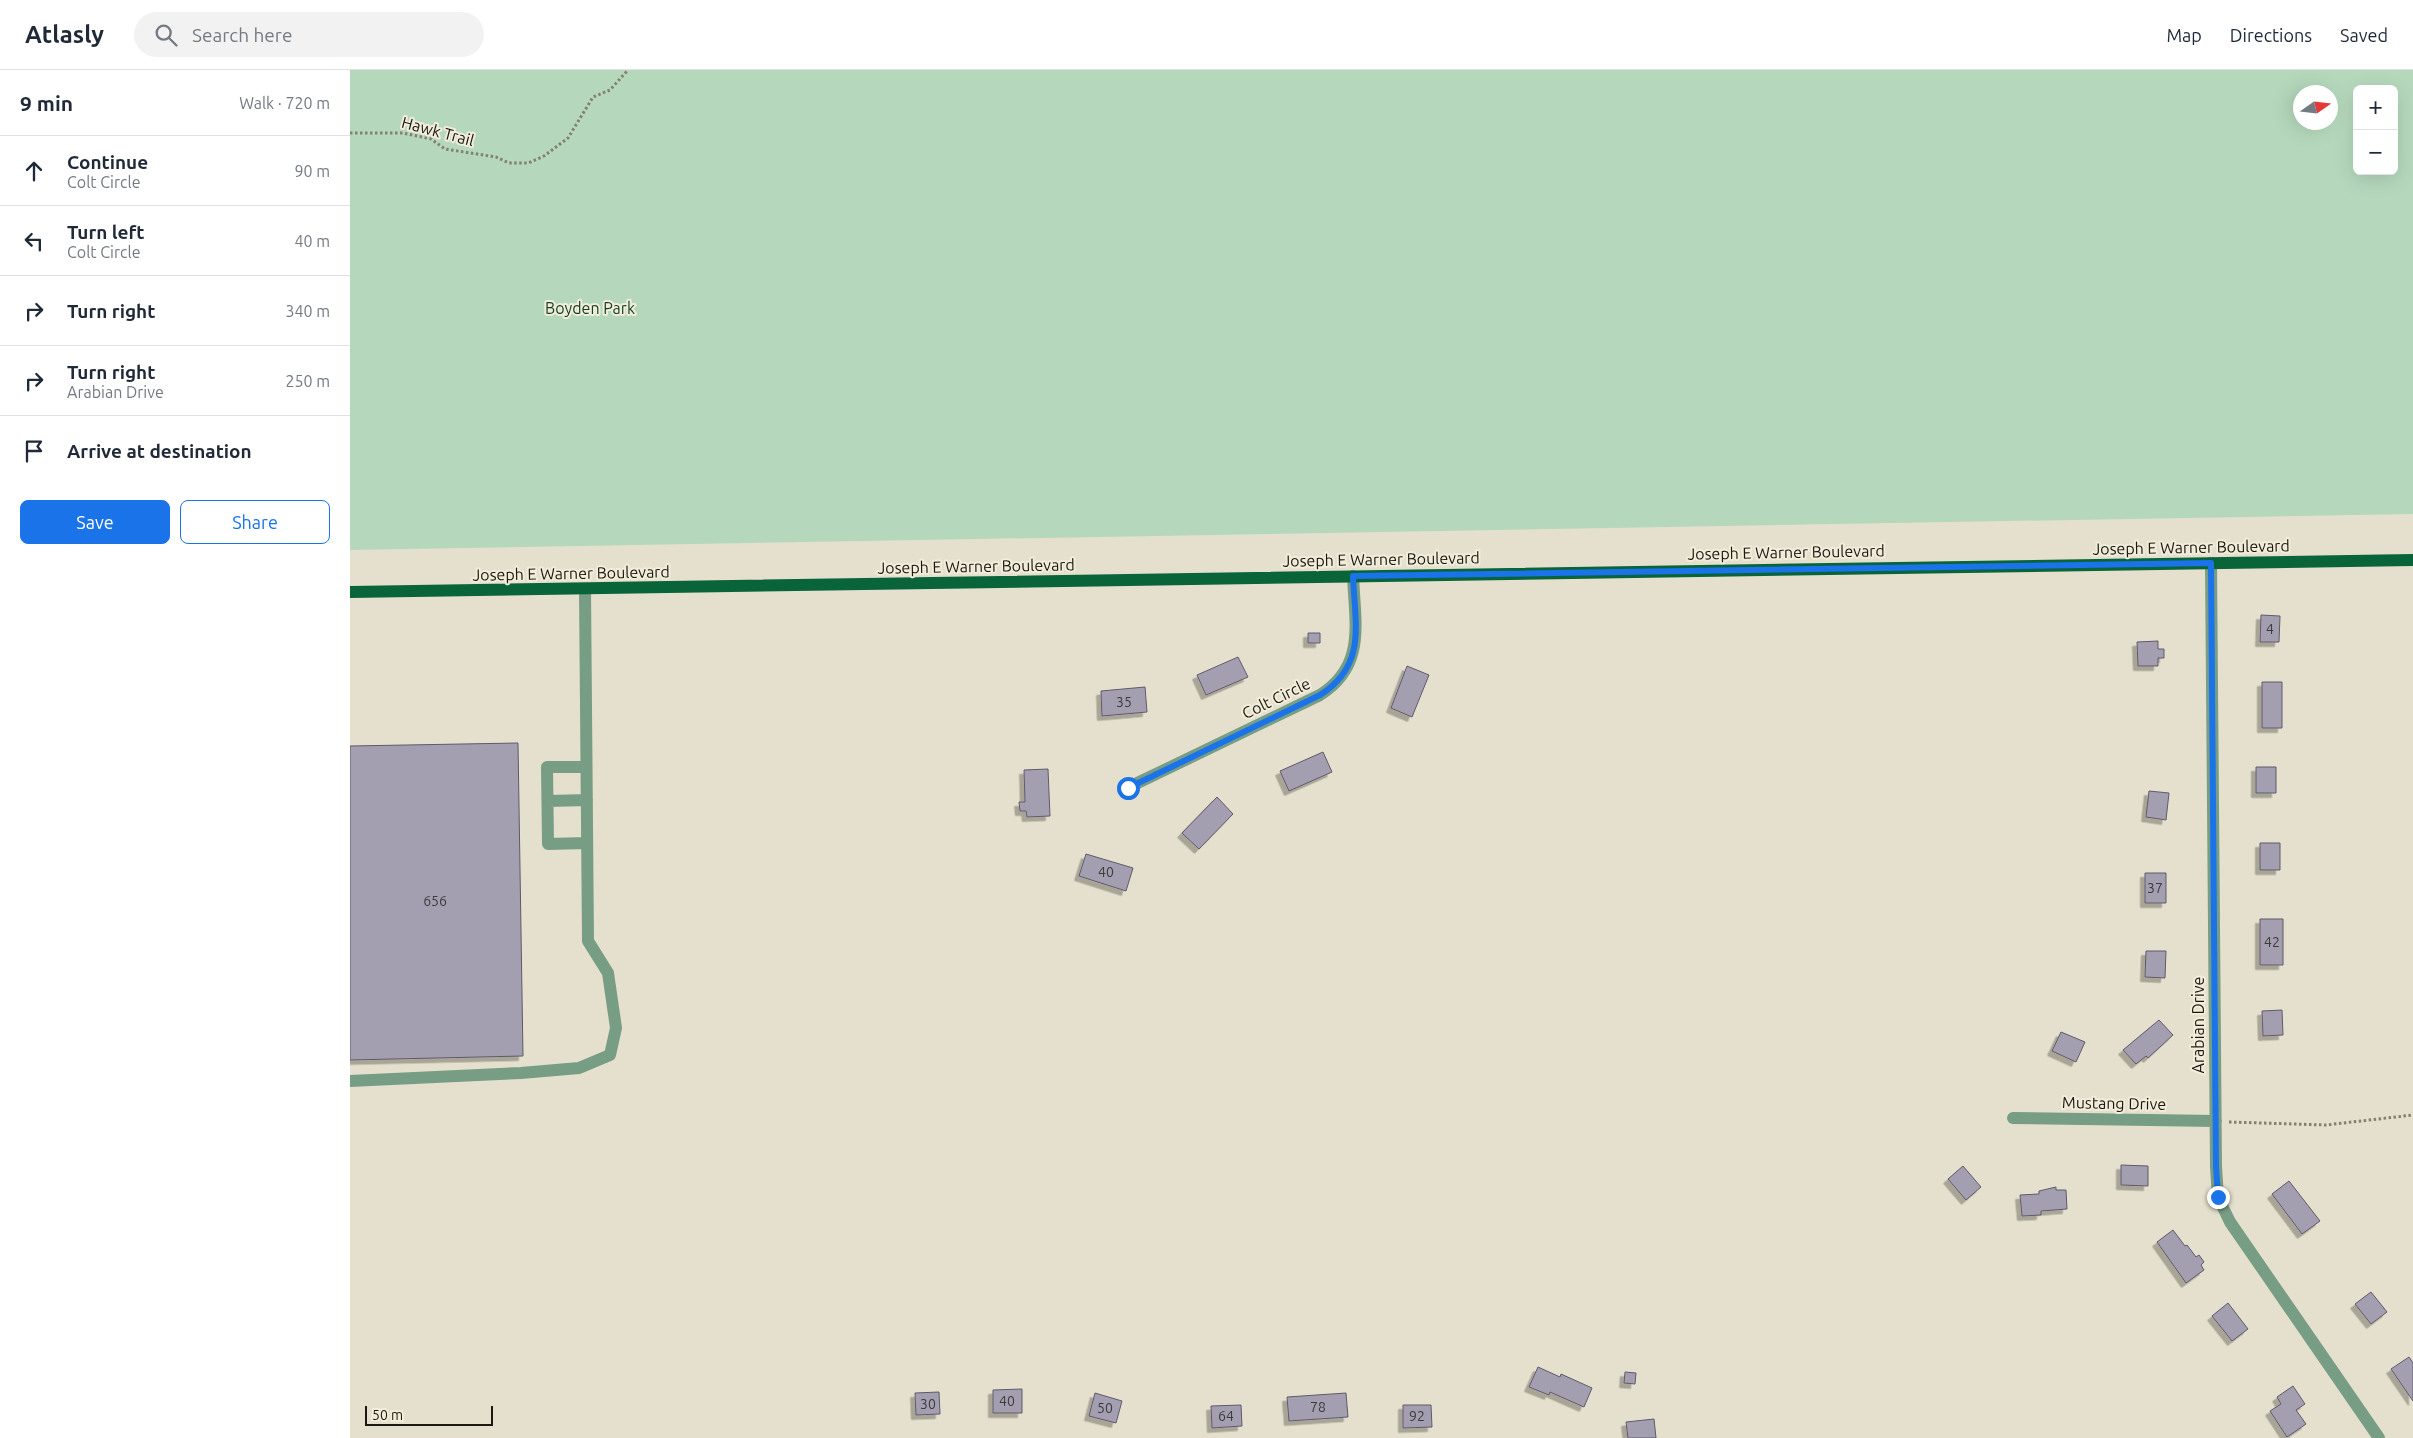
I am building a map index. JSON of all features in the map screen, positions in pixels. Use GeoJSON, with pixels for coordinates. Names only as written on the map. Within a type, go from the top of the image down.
{"type":"FeatureCollection","features":[{"type":"Feature","properties":{"kind":"main road","name":"Joseph E Warner Boulevard"},"geometry":{"type":"LineString","coordinates":[[350,592],[2413,560]]}},
{"type":"Feature","properties":{"kind":"street","name":"Arabian Drive"},"geometry":{"type":"LineString","coordinates":[[2211,563],[2218,1197],[2230,1222],[2379,1438]]}},
{"type":"Feature","properties":{"kind":"street","name":"Colt Circle"},"geometry":{"type":"LineString","coordinates":[[1128,788],[1320,695],[1342,678],[1349,666],[1355,640],[1353,576]]}},
{"type":"Feature","properties":{"kind":"street"},"geometry":{"type":"LineString","coordinates":[[350,1081],[521,1073],[579,1068],[610,1055],[616,1028],[608,973],[588,941],[585,589]]}},
{"type":"Feature","properties":{"kind":"street"},"geometry":{"type":"LineString","coordinates":[[586,768],[547,767],[548,844],[587,843]]}},
{"type":"Feature","properties":{"kind":"street"},"geometry":{"type":"LineString","coordinates":[[548,801],[587,800]]}},
{"type":"Feature","properties":{"kind":"street","name":"Mustang Drive"},"geometry":{"type":"LineString","coordinates":[[2013,1118],[2216,1121]]}},
{"type":"Feature","properties":{"kind":"path","name":"Hawk Trail"},"geometry":{"type":"LineString","coordinates":[[350,133],[403,132],[431,139],[445,149],[496,157],[509,163],[528,163],[544,156],[568,138],[593,96],[610,90],[628,70]]}},
{"type":"Feature","properties":{"kind":"path"},"geometry":{"type":"LineString","coordinates":[[2216,1121],[2326,1124],[2413,1115]]}},
{"type":"Feature","properties":{"kind":"green space","name":"Boyden Park"},"geometry":{"type":"Polygon","coordinates":[[[350,70],[2413,70],[2413,514],[350,550],[350,70]]]}},
{"type":"Feature","properties":{"kind":"building"},"geometry":{"type":"Polygon","coordinates":[[[2261,615],[2280,616],[2279,642],[2260,642],[2261,615]]]}},
{"type":"Feature","properties":{"kind":"building"},"geometry":{"type":"Polygon","coordinates":[[[1308,633],[1320,633],[1320,643],[1308,643],[1308,633]]]}},
{"type":"Feature","properties":{"kind":"building"},"geometry":{"type":"Polygon","coordinates":[[[2158,641],[2158,649],[2164,649],[2164,658],[2158,658],[2158,666],[2138,666],[2137,642],[2158,641]]]}},
{"type":"Feature","properties":{"kind":"building"},"geometry":{"type":"Polygon","coordinates":[[[1238,657],[1248,677],[1206,695],[1197,675],[1238,657]]]}},
{"type":"Feature","properties":{"kind":"building"},"geometry":{"type":"Polygon","coordinates":[[[1407,666],[1429,675],[1412,717],[1391,708],[1407,666]]]}},
{"type":"Feature","properties":{"kind":"building"},"geometry":{"type":"Polygon","coordinates":[[[2262,682],[2282,682],[2282,728],[2262,728],[2262,682]]]}},
{"type":"Feature","properties":{"kind":"building"},"geometry":{"type":"Polygon","coordinates":[[[1145,687],[1147,712],[1102,716],[1101,691],[1145,687]]]}},
{"type":"Feature","properties":{"kind":"building"},"geometry":{"type":"Polygon","coordinates":[[[518,743],[523,1056],[350,1060],[350,746],[518,743]]]}},
{"type":"Feature","properties":{"kind":"building"},"geometry":{"type":"Polygon","coordinates":[[[1323,752],[1332,772],[1289,791],[1280,771],[1323,752]]]}},
{"type":"Feature","properties":{"kind":"building"},"geometry":{"type":"Polygon","coordinates":[[[2256,767],[2276,767],[2276,793],[2256,793],[2256,767]]]}},
{"type":"Feature","properties":{"kind":"building"},"geometry":{"type":"Polygon","coordinates":[[[1048,769],[1050,816],[1027,817],[1026,811],[1020,811],[1019,802],[1025,802],[1024,770],[1048,769]]]}},
{"type":"Feature","properties":{"kind":"building"},"geometry":{"type":"Polygon","coordinates":[[[2149,791],[2169,793],[2166,820],[2146,817],[2149,791]]]}},
{"type":"Feature","properties":{"kind":"building"},"geometry":{"type":"Polygon","coordinates":[[[1217,797],[1233,814],[1199,849],[1182,833],[1217,797]]]}},
{"type":"Feature","properties":{"kind":"building"},"geometry":{"type":"Polygon","coordinates":[[[2260,843],[2280,843],[2280,870],[2260,870],[2260,843]]]}},
{"type":"Feature","properties":{"kind":"building"},"geometry":{"type":"Polygon","coordinates":[[[1086,854],[1133,868],[1126,891],[1079,876],[1086,854]]]}},
{"type":"Feature","properties":{"kind":"building"},"geometry":{"type":"Polygon","coordinates":[[[2145,873],[2166,873],[2166,903],[2145,903],[2145,873]]]}},
{"type":"Feature","properties":{"kind":"building"},"geometry":{"type":"Polygon","coordinates":[[[2260,919],[2283,919],[2283,965],[2260,965],[2260,919]]]}},
{"type":"Feature","properties":{"kind":"building"},"geometry":{"type":"Polygon","coordinates":[[[2146,951],[2166,951],[2165,978],[2145,977],[2146,951]]]}},
{"type":"Feature","properties":{"kind":"building"},"geometry":{"type":"Polygon","coordinates":[[[2282,1010],[2283,1035],[2263,1036],[2262,1011],[2282,1010]]]}},
{"type":"Feature","properties":{"kind":"building"},"geometry":{"type":"Polygon","coordinates":[[[2159,1020],[2173,1035],[2148,1058],[2146,1056],[2136,1064],[2123,1050],[2159,1020]]]}},
{"type":"Feature","properties":{"kind":"building"},"geometry":{"type":"Polygon","coordinates":[[[2061,1032],[2085,1042],[2076,1062],[2052,1051],[2061,1032]]]}},
{"type":"Feature","properties":{"kind":"building"},"geometry":{"type":"Polygon","coordinates":[[[2121,1165],[2148,1166],[2148,1186],[2121,1185],[2121,1165]]]}},
{"type":"Feature","properties":{"kind":"building"},"geometry":{"type":"Polygon","coordinates":[[[1963,1166],[1981,1187],[1966,1200],[1948,1179],[1963,1166]]]}},
{"type":"Feature","properties":{"kind":"building"},"geometry":{"type":"Polygon","coordinates":[[[2289,1181],[2320,1221],[2302,1234],[2272,1194],[2289,1181]]]}},
{"type":"Feature","properties":{"kind":"building"},"geometry":{"type":"Polygon","coordinates":[[[2056,1187],[2056,1190],[2066,1190],[2067,1209],[2041,1211],[2041,1215],[2022,1216],[2020,1195],[2039,1194],[2039,1191],[2056,1187]]]}},
{"type":"Feature","properties":{"kind":"building"},"geometry":{"type":"Polygon","coordinates":[[[2173,1230],[2185,1246],[2187,1245],[2196,1257],[2199,1255],[2204,1262],[2201,1265],[2204,1270],[2186,1283],[2157,1242],[2173,1230]]]}},
{"type":"Feature","properties":{"kind":"building"},"geometry":{"type":"Polygon","coordinates":[[[2371,1292],[2387,1312],[2371,1324],[2355,1304],[2371,1292]]]}},
{"type":"Feature","properties":{"kind":"building"},"geometry":{"type":"Polygon","coordinates":[[[2228,1303],[2248,1329],[2232,1341],[2212,1316],[2228,1303]]]}},
{"type":"Feature","properties":{"kind":"building"},"geometry":{"type":"Polygon","coordinates":[[[2409,1357],[2413,1363],[2413,1401],[2391,1369],[2409,1357]]]}},
{"type":"Feature","properties":{"kind":"building"},"geometry":{"type":"Polygon","coordinates":[[[1538,1367],[1560,1377],[1561,1374],[1592,1388],[1584,1407],[1550,1392],[1549,1395],[1529,1387],[1538,1367]]]}},
{"type":"Feature","properties":{"kind":"building"},"geometry":{"type":"Polygon","coordinates":[[[1625,1372],[1636,1373],[1635,1384],[1624,1383],[1625,1372]]]}},
{"type":"Feature","properties":{"kind":"building"},"geometry":{"type":"Polygon","coordinates":[[[2293,1386],[2305,1404],[2296,1410],[2306,1424],[2287,1437],[2270,1411],[2281,1404],[2277,1397],[2293,1386]]]}},
{"type":"Feature","properties":{"kind":"building"},"geometry":{"type":"Polygon","coordinates":[[[1022,1389],[1022,1413],[993,1413],[993,1390],[1022,1389]]]}},
{"type":"Feature","properties":{"kind":"building"},"geometry":{"type":"Polygon","coordinates":[[[939,1392],[940,1414],[916,1415],[915,1393],[939,1392]]]}},
{"type":"Feature","properties":{"kind":"building"},"geometry":{"type":"Polygon","coordinates":[[[1095,1393],[1122,1401],[1116,1423],[1089,1416],[1095,1393]]]}},
{"type":"Feature","properties":{"kind":"building"},"geometry":{"type":"Polygon","coordinates":[[[1346,1393],[1348,1417],[1289,1421],[1287,1397],[1346,1393]]]}},
{"type":"Feature","properties":{"kind":"building"},"geometry":{"type":"Polygon","coordinates":[[[1241,1405],[1242,1426],[1212,1428],[1211,1406],[1241,1405]]]}},
{"type":"Feature","properties":{"kind":"building"},"geometry":{"type":"Polygon","coordinates":[[[1403,1405],[1431,1405],[1432,1427],[1403,1428],[1403,1405]]]}},
{"type":"Feature","properties":{"kind":"building"},"geometry":{"type":"Polygon","coordinates":[[[1654,1419],[1656,1438],[1628,1438],[1626,1422],[1654,1419]]]}},
{"type":"Feature","properties":{"kind":"route"},"geometry":{"type":"LineString","coordinates":[[1128,788],[1320,695],[1342,678],[1354,653],[1353,576],[2211,563],[2216,1167],[2218,1197]]}}]}
